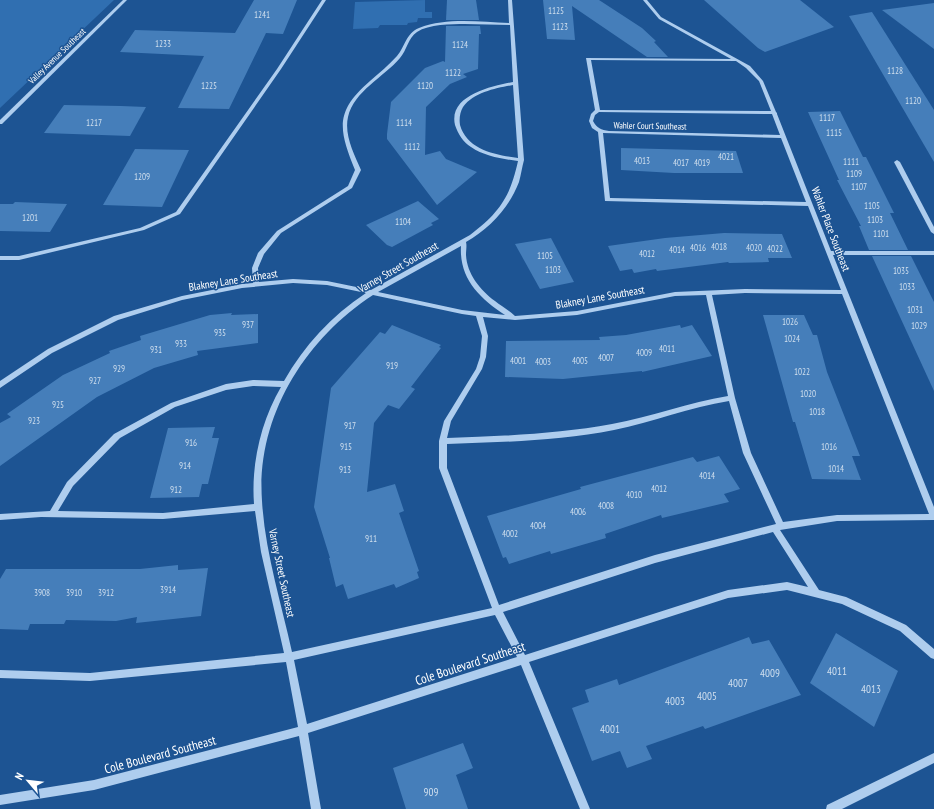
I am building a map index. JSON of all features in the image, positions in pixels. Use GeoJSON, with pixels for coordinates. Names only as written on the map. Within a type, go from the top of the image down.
{"type":"FeatureCollection","features":[{"type":"Feature","properties":{"kind":"street","name":"Valley Avenue Southeast"},"geometry":{"type":"LineString","coordinates":[[0,123],[125,0]]}},
{"type":"Feature","properties":{"kind":"street"},"geometry":{"type":"LineString","coordinates":[[0,258],[19,258],[142,229],[178,213],[279,69],[324,0]]}},
{"type":"Feature","properties":{"kind":"street","name":"Varney Street Southeast"},"geometry":{"type":"LineString","coordinates":[[316,809],[289,657],[265,552],[259,508],[259,469],[262,447],[274,407],[285,384],[304,356],[321,335],[347,310],[373,291],[464,243],[484,229],[503,208],[516,181],[521,160],[510,0]]}},
{"type":"Feature","properties":{"kind":"street","name":"Wahler Place Southeast"},"geometry":{"type":"LineString","coordinates":[[646,0],[660,18],[738,60],[748,67],[761,81],[775,113],[844,292],[934,517]]}},
{"type":"Feature","properties":{"kind":"street"},"geometry":{"type":"LineString","coordinates":[[256,285],[255,268],[261,253],[279,232],[350,187],[358,170],[349,151],[344,126],[348,107],[362,89],[398,58],[410,34],[419,29],[433,25],[511,24]]}},
{"type":"Feature","properties":{"kind":"street"},"geometry":{"type":"LineString","coordinates":[[598,110],[588,59],[738,60]]}},
{"type":"Feature","properties":{"kind":"street"},"geometry":{"type":"LineString","coordinates":[[515,83],[492,88],[476,95],[464,103],[456,115],[458,132],[469,144],[492,155],[521,160]]}},
{"type":"Feature","properties":{"kind":"street","name":"Wahler Court Southeast"},"geometry":{"type":"LineString","coordinates":[[775,113],[598,110],[593,114],[591,121],[594,128],[600,132],[784,137]]}},
{"type":"Feature","properties":{"kind":"street"},"geometry":{"type":"LineString","coordinates":[[600,132],[607,200],[810,204]]}},
{"type":"Feature","properties":{"kind":"street"},"geometry":{"type":"LineString","coordinates":[[896,162],[934,232]]}},
{"type":"Feature","properties":{"kind":"street"},"geometry":{"type":"LineString","coordinates":[[464,243],[465,270],[482,295],[496,307],[515,318]]}},
{"type":"Feature","properties":{"kind":"street"},"geometry":{"type":"LineString","coordinates":[[829,253],[934,253]]}},
{"type":"Feature","properties":{"kind":"street","name":"Blakney Lane Southeast"},"geometry":{"type":"LineString","coordinates":[[0,385],[50,351],[116,318],[182,298],[256,285],[293,281],[327,283],[373,291],[462,312],[515,318],[577,313],[675,294],[745,291],[844,292]]}},
{"type":"Feature","properties":{"kind":"street"},"geometry":{"type":"LineString","coordinates":[[708,292],[732,398],[747,453],[778,527],[817,594]]}},
{"type":"Feature","properties":{"kind":"street"},"geometry":{"type":"LineString","coordinates":[[479,314],[485,336],[483,357],[479,369],[448,421],[443,441],[443,468],[497,610],[523,659],[585,809]]}},
{"type":"Feature","properties":{"kind":"street"},"geometry":{"type":"LineString","coordinates":[[52,514],[70,484],[117,436],[173,405],[226,387],[254,383],[285,384]]}},
{"type":"Feature","properties":{"kind":"street"},"geometry":{"type":"LineString","coordinates":[[443,441],[572,434],[666,414],[708,401],[732,398]]}},
{"type":"Feature","properties":{"kind":"street"},"geometry":{"type":"LineString","coordinates":[[0,517],[52,514],[163,516],[259,508]]}},
{"type":"Feature","properties":{"kind":"street"},"geometry":{"type":"LineString","coordinates":[[0,674],[90,677],[289,657],[497,610],[655,559],[778,527],[837,518],[934,517]]}},
{"type":"Feature","properties":{"kind":"street","name":"Cole Boulevard Southeast"},"geometry":{"type":"LineString","coordinates":[[0,800],[94,785],[303,730],[728,594],[787,586],[843,600],[903,628],[934,655]]}},
{"type":"Feature","properties":{"kind":"street"},"geometry":{"type":"LineString","coordinates":[[831,809],[934,758]]}},
{"type":"Feature","properties":{"kind":"shaded area"},"geometry":{"type":"Polygon","coordinates":[[[0,0],[114,0],[0,108],[0,0]]]}},
{"type":"Feature","properties":{"kind":"shaded area"},"geometry":{"type":"Polygon","coordinates":[[[425,0],[425,12],[432,12],[432,18],[418,18],[417,22],[408,23],[407,25],[380,25],[378,28],[353,29],[355,2],[425,0]]]}},
{"type":"Feature","properties":{"kind":"building"},"geometry":{"type":"Polygon","coordinates":[[[254,0],[297,0],[283,34],[266,33],[229,109],[178,108],[204,56],[120,52],[135,30],[235,33],[254,0]]]}},
{"type":"Feature","properties":{"kind":"building"},"geometry":{"type":"Polygon","coordinates":[[[447,0],[476,0],[479,20],[446,20],[447,0]]]}},
{"type":"Feature","properties":{"kind":"building"},"geometry":{"type":"Polygon","coordinates":[[[543,0],[599,0],[642,28],[656,41],[654,42],[668,57],[647,57],[572,6],[575,40],[547,39],[543,0]]]}},
{"type":"Feature","properties":{"kind":"building"},"geometry":{"type":"Polygon","coordinates":[[[704,0],[800,0],[834,27],[765,52],[758,48],[704,0]]]}},
{"type":"Feature","properties":{"kind":"building"},"geometry":{"type":"Polygon","coordinates":[[[934,3],[934,49],[882,10],[934,3]]]}},
{"type":"Feature","properties":{"kind":"building"},"geometry":{"type":"Polygon","coordinates":[[[872,12],[934,110],[934,162],[849,16],[872,12]]]}},
{"type":"Feature","properties":{"kind":"building"},"geometry":{"type":"Polygon","coordinates":[[[446,26],[480,26],[481,34],[479,34],[478,69],[463,74],[467,77],[450,84],[426,107],[425,155],[440,151],[446,159],[477,172],[437,205],[387,139],[387,134],[391,102],[425,68],[443,61],[445,62],[446,26]]]}},
{"type":"Feature","properties":{"kind":"building"},"geometry":{"type":"Polygon","coordinates":[[[64,105],[146,107],[130,136],[44,133],[64,105]]]}},
{"type":"Feature","properties":{"kind":"building"},"geometry":{"type":"Polygon","coordinates":[[[840,111],[863,157],[866,157],[894,213],[890,213],[908,250],[869,250],[859,226],[861,226],[837,180],[839,180],[808,112],[840,111]]]}},
{"type":"Feature","properties":{"kind":"building"},"geometry":{"type":"Polygon","coordinates":[[[621,148],[736,151],[743,173],[674,173],[621,170],[621,148]]]}},
{"type":"Feature","properties":{"kind":"building"},"geometry":{"type":"Polygon","coordinates":[[[135,149],[189,150],[162,207],[103,205],[135,149]]]}},
{"type":"Feature","properties":{"kind":"building"},"geometry":{"type":"Polygon","coordinates":[[[418,201],[439,219],[431,223],[433,225],[392,247],[387,245],[366,225],[418,201]]]}},
{"type":"Feature","properties":{"kind":"building"},"geometry":{"type":"Polygon","coordinates":[[[15,202],[67,204],[50,232],[0,231],[0,204],[13,204],[15,202]]]}},
{"type":"Feature","properties":{"kind":"building"},"geometry":{"type":"Polygon","coordinates":[[[724,233],[782,234],[792,258],[768,258],[769,262],[728,262],[657,271],[656,269],[634,273],[632,269],[620,271],[608,246],[665,238],[724,233]]]}},
{"type":"Feature","properties":{"kind":"building"},"geometry":{"type":"Polygon","coordinates":[[[551,238],[574,282],[540,289],[515,244],[551,238]]]}},
{"type":"Feature","properties":{"kind":"building"},"geometry":{"type":"Polygon","coordinates":[[[872,256],[911,256],[934,302],[934,391],[872,256]]]}},
{"type":"Feature","properties":{"kind":"building"},"geometry":{"type":"Polygon","coordinates":[[[232,313],[231,315],[258,314],[258,343],[197,351],[198,355],[154,368],[97,397],[0,466],[0,423],[11,417],[7,414],[63,375],[110,353],[109,351],[141,340],[140,336],[210,315],[232,313]]]}},
{"type":"Feature","properties":{"kind":"building"},"geometry":{"type":"Polygon","coordinates":[[[763,315],[804,315],[813,335],[817,335],[827,372],[860,456],[852,456],[861,480],[812,479],[795,422],[793,422],[763,315]]]}},
{"type":"Feature","properties":{"kind":"building"},"geometry":{"type":"Polygon","coordinates":[[[392,325],[441,345],[439,347],[441,348],[411,387],[415,389],[399,409],[388,405],[374,423],[367,492],[395,484],[404,511],[399,513],[419,571],[417,572],[419,578],[396,588],[394,584],[348,599],[343,584],[336,587],[330,558],[314,507],[331,388],[380,332],[385,334],[392,325]]]}},
{"type":"Feature","properties":{"kind":"building"},"geometry":{"type":"Polygon","coordinates":[[[680,325],[681,328],[692,325],[712,356],[642,372],[563,379],[505,377],[506,341],[600,340],[599,337],[626,335],[680,325]]]}},
{"type":"Feature","properties":{"kind":"building"},"geometry":{"type":"Polygon","coordinates":[[[215,427],[212,438],[219,438],[208,484],[202,484],[199,497],[150,498],[168,428],[215,427]]]}},
{"type":"Feature","properties":{"kind":"building"},"geometry":{"type":"Polygon","coordinates":[[[719,456],[740,489],[724,494],[729,502],[662,518],[661,515],[605,534],[606,538],[551,554],[550,551],[509,564],[506,557],[503,558],[487,516],[581,489],[580,487],[693,457],[697,462],[719,456]]]}},
{"type":"Feature","properties":{"kind":"building"},"geometry":{"type":"Polygon","coordinates":[[[178,565],[178,570],[208,568],[201,616],[136,623],[137,617],[116,621],[66,620],[64,624],[30,624],[28,630],[0,629],[0,579],[6,569],[140,569],[178,565]]]}},
{"type":"Feature","properties":{"kind":"building"},"geometry":{"type":"Polygon","coordinates":[[[836,633],[898,671],[874,727],[810,683],[836,633]]]}},
{"type":"Feature","properties":{"kind":"building"},"geometry":{"type":"Polygon","coordinates":[[[749,637],[752,644],[769,640],[801,695],[705,729],[703,726],[646,746],[652,759],[627,768],[620,751],[592,761],[572,708],[589,702],[585,690],[617,679],[619,685],[749,637]]]}},
{"type":"Feature","properties":{"kind":"building"},"geometry":{"type":"Polygon","coordinates":[[[463,743],[473,768],[456,775],[468,809],[406,809],[393,768],[463,743]]]}}]}
